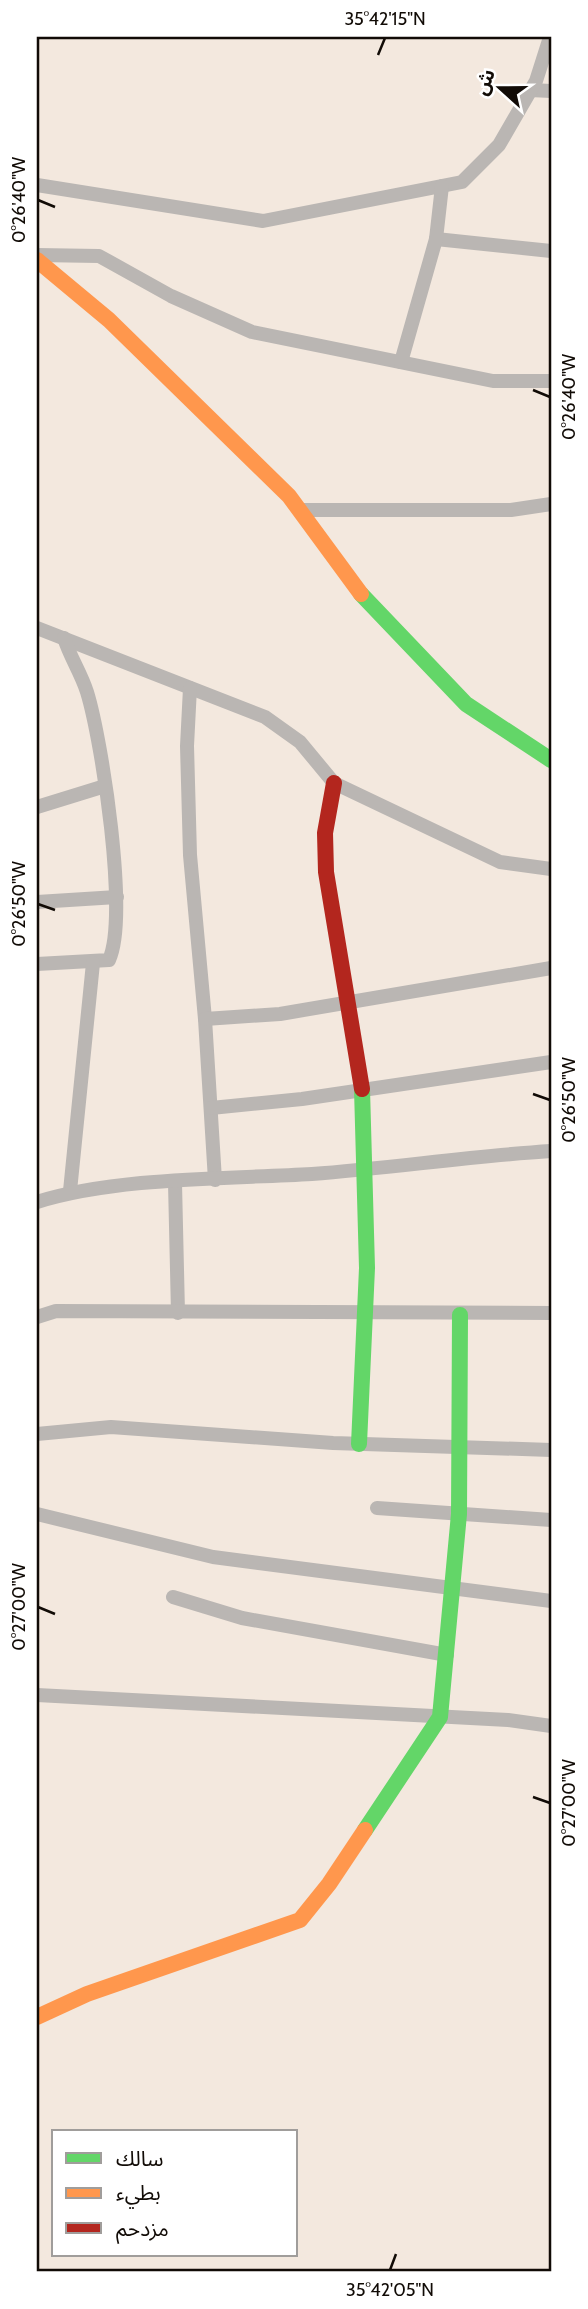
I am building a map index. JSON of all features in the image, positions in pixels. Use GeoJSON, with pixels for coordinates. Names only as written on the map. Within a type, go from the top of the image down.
{"type":"FeatureCollection","features":[{"type":"Feature","properties":{"kind":"street"},"geometry":{"type":"LineString","coordinates":[[37,185],[263,221],[462,182],[499,145],[530,90],[550,37]]}},
{"type":"Feature","properties":{"kind":"street"},"geometry":{"type":"LineString","coordinates":[[530,90],[551,91]]}},
{"type":"Feature","properties":{"kind":"street"},"geometry":{"type":"LineString","coordinates":[[401,362],[436,239],[442,186]]}},
{"type":"Feature","properties":{"kind":"street"},"geometry":{"type":"LineString","coordinates":[[436,239],[551,251]]}},
{"type":"Feature","properties":{"kind":"street"},"geometry":{"type":"LineString","coordinates":[[37,258],[99,256],[171,296],[252,332],[493,381],[551,381]]}},
{"type":"Feature","properties":{"kind":"street"},"geometry":{"type":"LineString","coordinates":[[37,258],[109,320],[289,496],[356,589],[466,704],[551,760]]}},
{"type":"Feature","properties":{"kind":"street"},"geometry":{"type":"LineString","coordinates":[[300,510],[511,510],[551,504]]}},
{"type":"Feature","properties":{"kind":"street"},"geometry":{"type":"LineString","coordinates":[[37,628],[265,717],[300,743],[334,783],[500,862],[551,869]]}},
{"type":"Feature","properties":{"kind":"street"},"geometry":{"type":"LineString","coordinates":[[37,964],[93,963],[108,960],[114,949],[117,897],[101,751],[86,689],[71,661],[64,638]]}},
{"type":"Feature","properties":{"kind":"street"},"geometry":{"type":"LineString","coordinates":[[190,688],[187,746],[190,855],[205,1018],[215,1180]]}},
{"type":"Feature","properties":{"kind":"street"},"geometry":{"type":"LineString","coordinates":[[334,783],[325,839],[331,912],[362,1090],[367,1168],[368,1314],[359,1444]]}},
{"type":"Feature","properties":{"kind":"street"},"geometry":{"type":"LineString","coordinates":[[37,807],[105,786]]}},
{"type":"Feature","properties":{"kind":"street"},"geometry":{"type":"LineString","coordinates":[[37,902],[117,897]]}},
{"type":"Feature","properties":{"kind":"street"},"geometry":{"type":"LineString","coordinates":[[70,1191],[93,963]]}},
{"type":"Feature","properties":{"kind":"street"},"geometry":{"type":"LineString","coordinates":[[205,1018],[280,1014],[551,968]]}},
{"type":"Feature","properties":{"kind":"street"},"geometry":{"type":"LineString","coordinates":[[211,1108],[362,1090],[551,1062]]}},
{"type":"Feature","properties":{"kind":"street"},"geometry":{"type":"LineString","coordinates":[[37,1202],[70,1191],[551,1151]]}},
{"type":"Feature","properties":{"kind":"street"},"geometry":{"type":"LineString","coordinates":[[175,1183],[178,1313]]}},
{"type":"Feature","properties":{"kind":"street"},"geometry":{"type":"LineString","coordinates":[[37,1316],[56,1311],[460,1315],[551,1313]]}},
{"type":"Feature","properties":{"kind":"street"},"geometry":{"type":"LineString","coordinates":[[37,2017],[87,1994],[244,1937],[300,1920],[329,1884],[440,1717],[458,1514],[461,1447],[460,1315]]}},
{"type":"Feature","properties":{"kind":"street"},"geometry":{"type":"LineString","coordinates":[[37,1434],[111,1427],[359,1444],[551,1450]]}},
{"type":"Feature","properties":{"kind":"street"},"geometry":{"type":"LineString","coordinates":[[377,1508],[551,1520]]}},
{"type":"Feature","properties":{"kind":"street"},"geometry":{"type":"LineString","coordinates":[[37,1514],[213,1557],[551,1601]]}},
{"type":"Feature","properties":{"kind":"street"},"geometry":{"type":"LineString","coordinates":[[173,1597],[242,1618],[447,1655]]}},
{"type":"Feature","properties":{"kind":"street"},"geometry":{"type":"LineString","coordinates":[[37,1695],[440,1717],[551,1726]]}},
{"type":"Feature","properties":{"kind":"traffic: fast"},"geometry":{"type":"LineString","coordinates":[[361,594],[466,704],[551,760]]}},
{"type":"Feature","properties":{"kind":"traffic: fast"},"geometry":{"type":"LineString","coordinates":[[359,1444],[367,1268],[362,1089]]}},
{"type":"Feature","properties":{"kind":"traffic: fast"},"geometry":{"type":"LineString","coordinates":[[365,1830],[440,1717],[459,1514],[460,1315]]}},
{"type":"Feature","properties":{"kind":"traffic: slow"},"geometry":{"type":"LineString","coordinates":[[37,260],[109,320],[289,496],[361,594]]}},
{"type":"Feature","properties":{"kind":"traffic: slow"},"geometry":{"type":"LineString","coordinates":[[37,2017],[87,1994],[300,1920],[329,1884],[365,1830]]}},
{"type":"Feature","properties":{"kind":"traffic: jam"},"geometry":{"type":"LineString","coordinates":[[334,783],[325,833],[326,872],[362,1089]]}}]}
